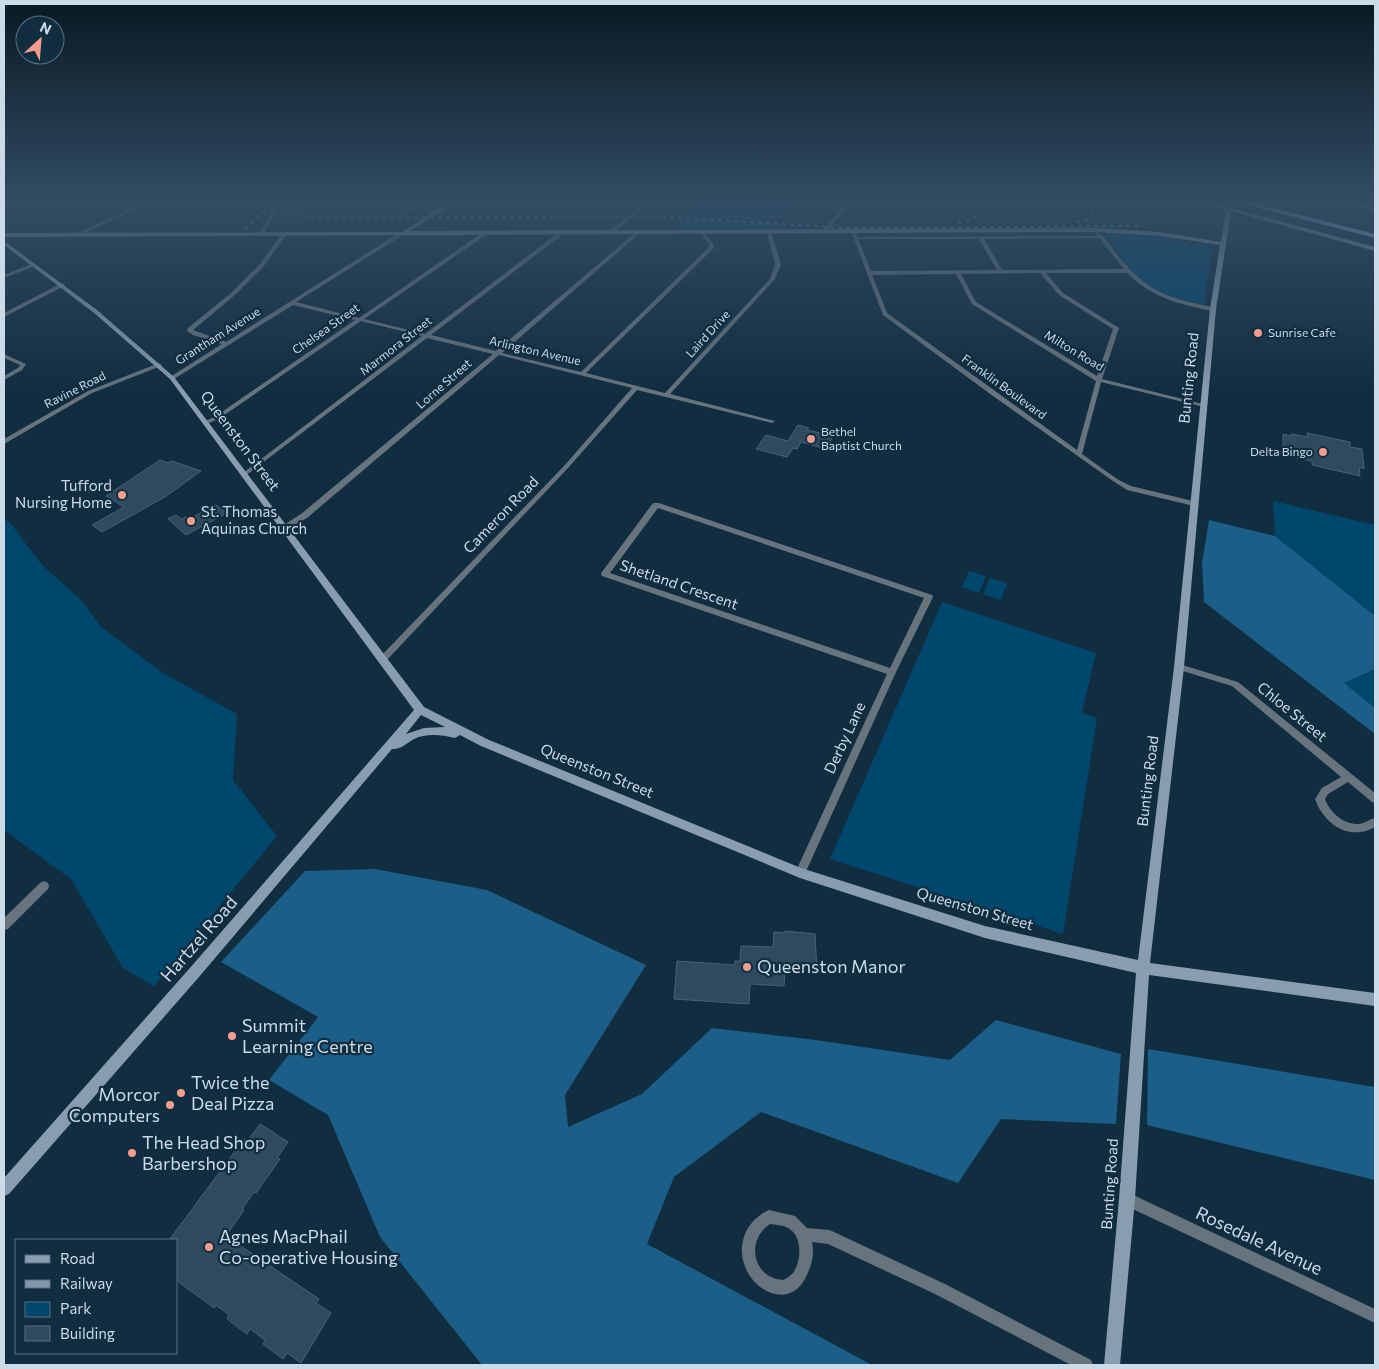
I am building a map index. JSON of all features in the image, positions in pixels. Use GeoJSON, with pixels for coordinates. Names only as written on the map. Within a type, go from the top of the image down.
{"type":"FeatureCollection","features":[{"type":"Feature","properties":{"kind":"main road","name":"Queenston Street"},"geometry":{"type":"LineString","coordinates":[[34,265],[62,285],[159,365],[172,378],[420,710],[485,743],[800,873],[985,932],[1144,968],[1375,1000]]}},
{"type":"Feature","properties":{"kind":"main road","name":"Bunting Road"},"geometry":{"type":"LineString","coordinates":[[1112,1365],[1127,1199],[1144,968],[1180,667],[1194,504],[1219,265]]}},
{"type":"Feature","properties":{"kind":"main road","name":"Hartzel Road"},"geometry":{"type":"LineString","coordinates":[[4,1189],[194,973],[420,710]]}},
{"type":"Feature","properties":{"kind":"main road"},"geometry":{"type":"LineString","coordinates":[[371,767],[404,739],[426,730],[444,731],[485,743]]}},
{"type":"Feature","properties":{"kind":"street"},"geometry":{"type":"LineString","coordinates":[[4,276],[34,265]]}},
{"type":"Feature","properties":{"kind":"street"},"geometry":{"type":"LineString","coordinates":[[227,344],[195,334],[190,331],[191,328],[233,294],[262,265]]}},
{"type":"Feature","properties":{"kind":"street","name":"Grantham Avenue"},"geometry":{"type":"LineString","coordinates":[[172,378],[353,265]]}},
{"type":"Feature","properties":{"kind":"street","name":"Chelsea Street"},"geometry":{"type":"LineString","coordinates":[[205,423],[218,417],[439,265]]}},
{"type":"Feature","properties":{"kind":"street","name":"Marmora Street"},"geometry":{"type":"LineString","coordinates":[[245,474],[519,265]]}},
{"type":"Feature","properties":{"kind":"street","name":"Lorne Street"},"geometry":{"type":"LineString","coordinates":[[285,528],[304,516],[600,265]]}},
{"type":"Feature","properties":{"kind":"street"},"geometry":{"type":"LineString","coordinates":[[583,373],[694,265]]}},
{"type":"Feature","properties":{"kind":"street","name":"Laird Drive"},"geometry":{"type":"LineString","coordinates":[[666,394],[772,279],[778,265]]}},
{"type":"Feature","properties":{"kind":"street","name":"Franklin Boulevard"},"geometry":{"type":"LineString","coordinates":[[867,265],[885,314],[995,395],[1130,488],[1194,504]]}},
{"type":"Feature","properties":{"kind":"street"},"geometry":{"type":"LineString","coordinates":[[996,265],[1001,273]]}},
{"type":"Feature","properties":{"kind":"street"},"geometry":{"type":"LineString","coordinates":[[1123,265],[1151,290],[1166,298],[1213,309]]}},
{"type":"Feature","properties":{"kind":"street"},"geometry":{"type":"LineString","coordinates":[[870,273],[1128,271]]}},
{"type":"Feature","properties":{"kind":"street"},"geometry":{"type":"LineString","coordinates":[[1042,272],[1061,294],[1116,328],[1099,380],[1079,454]]}},
{"type":"Feature","properties":{"kind":"street","name":"Milton Road"},"geometry":{"type":"LineString","coordinates":[[958,273],[974,303],[1099,380],[1204,405]]}},
{"type":"Feature","properties":{"kind":"street"},"geometry":{"type":"LineString","coordinates":[[4,315],[62,285]]}},
{"type":"Feature","properties":{"kind":"street","name":"Arlington Avenue"},"geometry":{"type":"LineString","coordinates":[[293,303],[772,421]]}},
{"type":"Feature","properties":{"kind":"street"},"geometry":{"type":"LineString","coordinates":[[4,356],[24,364],[20,369],[4,378]]}},
{"type":"Feature","properties":{"kind":"street","name":"Ravine Road"},"geometry":{"type":"LineString","coordinates":[[4,442],[90,392],[159,365]]}},
{"type":"Feature","properties":{"kind":"street","name":"Cameron Road"},"geometry":{"type":"LineString","coordinates":[[382,660],[566,467],[636,387]]}},
{"type":"Feature","properties":{"kind":"street","name":"Shetland Crescent"},"geometry":{"type":"LineString","coordinates":[[892,672],[605,574],[656,505],[929,598],[919,616]]}},
{"type":"Feature","properties":{"kind":"street","name":"Derby Lane"},"geometry":{"type":"LineString","coordinates":[[800,873],[919,616]]}},
{"type":"Feature","properties":{"kind":"street","name":"Chloe Street"},"geometry":{"type":"LineString","coordinates":[[1180,667],[1235,684],[1375,799]]}},
{"type":"Feature","properties":{"kind":"street"},"geometry":{"type":"LineString","coordinates":[[1349,777],[1325,791],[1320,799],[1322,807],[1328,814],[1346,826],[1360,828],[1375,822]]}},
{"type":"Feature","properties":{"kind":"street"},"geometry":{"type":"LineString","coordinates":[[4,925],[44,886]]}},
{"type":"Feature","properties":{"kind":"street","name":"Rosedale Avenue"},"geometry":{"type":"LineString","coordinates":[[1127,1199],[1375,1316]]}},
{"type":"Feature","properties":{"kind":"street"},"geometry":{"type":"LineString","coordinates":[[802,1234],[806,1245],[807,1258],[799,1279],[790,1285],[780,1287],[770,1285],[760,1279],[753,1270],[748,1248],[754,1228],[761,1221],[769,1217],[787,1219],[802,1234],[829,1237],[940,1289],[1086,1365]]}},
{"type":"Feature","properties":{"kind":"green space"},"geometry":{"type":"Polygon","coordinates":[[[1127,265],[1210,265],[1204,305],[1168,295],[1151,287],[1136,277],[1127,265]]]}},
{"type":"Feature","properties":{"kind":"green space"},"geometry":{"type":"Polygon","coordinates":[[[1273,501],[1375,525],[1375,616],[1275,536],[1273,501]]]}},
{"type":"Feature","properties":{"kind":"green space"},"geometry":{"type":"Polygon","coordinates":[[[4,519],[11,524],[42,565],[82,601],[101,627],[163,673],[237,714],[233,780],[277,836],[154,986],[123,968],[71,879],[4,830],[4,519]]]}},
{"type":"Feature","properties":{"kind":"green space"},"geometry":{"type":"Polygon","coordinates":[[[969,571],[986,576],[979,593],[962,587],[969,571]]]}},
{"type":"Feature","properties":{"kind":"green space"},"geometry":{"type":"Polygon","coordinates":[[[990,578],[1007,583],[1001,600],[983,594],[990,578]]]}},
{"type":"Feature","properties":{"kind":"green space"},"geometry":{"type":"Polygon","coordinates":[[[942,602],[1096,653],[1082,713],[1097,718],[1063,934],[830,859],[942,602]]]}},
{"type":"Feature","properties":{"kind":"green space"},"geometry":{"type":"Polygon","coordinates":[[[1375,669],[1375,708],[1344,683],[1375,669]]]}},
{"type":"Feature","properties":{"kind":"shaded area"},"geometry":{"type":"Polygon","coordinates":[[[1209,520],[1275,536],[1375,616],[1375,669],[1344,683],[1375,708],[1375,734],[1204,602],[1202,563],[1209,520]]]}},
{"type":"Feature","properties":{"kind":"shaded area"},"geometry":{"type":"Polygon","coordinates":[[[375,869],[487,890],[646,965],[565,1095],[568,1127],[642,1094],[712,1028],[816,1040],[950,1060],[996,1020],[1121,1054],[1116,1124],[1001,1119],[958,1183],[761,1112],[674,1177],[647,1244],[872,1365],[482,1365],[380,1237],[328,1115],[269,1080],[318,1017],[221,962],[305,871],[375,869]]]}},
{"type":"Feature","properties":{"kind":"shaded area"},"geometry":{"type":"Polygon","coordinates":[[[1148,1049],[1375,1087],[1375,1180],[1147,1125],[1148,1049]]]}},
{"type":"Feature","properties":{"kind":"building","name":"Bethel Baptist Church"},"geometry":{"type":"Polygon","coordinates":[[[798,425],[809,428],[807,430],[833,436],[826,449],[801,442],[797,449],[793,448],[787,457],[756,449],[766,435],[788,441],[798,425]]]}},
{"type":"Feature","properties":{"kind":"building","name":"Delta Bingo"},"geometry":{"type":"Polygon","coordinates":[[[1307,433],[1350,442],[1350,447],[1362,449],[1364,469],[1359,467],[1360,476],[1312,465],[1312,461],[1283,455],[1283,434],[1308,437],[1307,433]]]}},
{"type":"Feature","properties":{"kind":"building","name":"Tufford Nursing Home"},"geometry":{"type":"Polygon","coordinates":[[[160,460],[168,463],[172,461],[201,471],[165,497],[102,532],[92,525],[124,507],[106,496],[160,460]]]}},
{"type":"Feature","properties":{"kind":"building","name":"St. Thomas Aquinas Church"},"geometry":{"type":"Polygon","coordinates":[[[216,505],[227,513],[186,535],[168,519],[176,515],[182,519],[186,517],[189,519],[216,505]]]}},
{"type":"Feature","properties":{"kind":"building","name":"Queenston Manor"},"geometry":{"type":"Polygon","coordinates":[[[785,931],[815,934],[817,971],[785,969],[784,986],[750,984],[749,1004],[674,999],[677,961],[735,965],[735,961],[740,961],[741,946],[773,947],[774,932],[785,933],[785,931]]]}},
{"type":"Feature","properties":{"kind":"building","name":"Agnes MacPhail Co-operative Housing"},"geometry":{"type":"Polygon","coordinates":[[[260,1124],[288,1142],[277,1158],[280,1159],[242,1209],[244,1210],[226,1236],[319,1299],[316,1303],[331,1313],[301,1363],[287,1353],[283,1359],[263,1344],[265,1340],[250,1329],[247,1334],[227,1319],[229,1315],[216,1305],[214,1308],[178,1281],[178,1239],[170,1239],[244,1139],[248,1140],[260,1124]]]}},
{"type":"Feature","properties":{"kind":"place","name":"Sunrise Cafe"},"geometry":{"type":"Point","coordinates":[1258,333]}},
{"type":"Feature","properties":{"kind":"place","name":"Bethel Baptist Church"},"geometry":{"type":"Point","coordinates":[811,439]}},
{"type":"Feature","properties":{"kind":"place","name":"Delta Bingo"},"geometry":{"type":"Point","coordinates":[1323,452]}},
{"type":"Feature","properties":{"kind":"place","name":"Tufford Nursing Home"},"geometry":{"type":"Point","coordinates":[122,495]}},
{"type":"Feature","properties":{"kind":"place","name":"St. Thomas Aquinas Church"},"geometry":{"type":"Point","coordinates":[191,521]}},
{"type":"Feature","properties":{"kind":"place","name":"Queenston Manor"},"geometry":{"type":"Point","coordinates":[747,967]}},
{"type":"Feature","properties":{"kind":"place","name":"Summit Learning Centre"},"geometry":{"type":"Point","coordinates":[232,1036]}},
{"type":"Feature","properties":{"kind":"place","name":"Twice the Deal Pizza"},"geometry":{"type":"Point","coordinates":[181,1093]}},
{"type":"Feature","properties":{"kind":"place","name":"Morcor Computers"},"geometry":{"type":"Point","coordinates":[170,1105]}},
{"type":"Feature","properties":{"kind":"place","name":"The Head Shop Barbershop"},"geometry":{"type":"Point","coordinates":[132,1153]}},
{"type":"Feature","properties":{"kind":"place","name":"Agnes MacPhail Co-operative Housing"},"geometry":{"type":"Point","coordinates":[209,1247]}}]}
